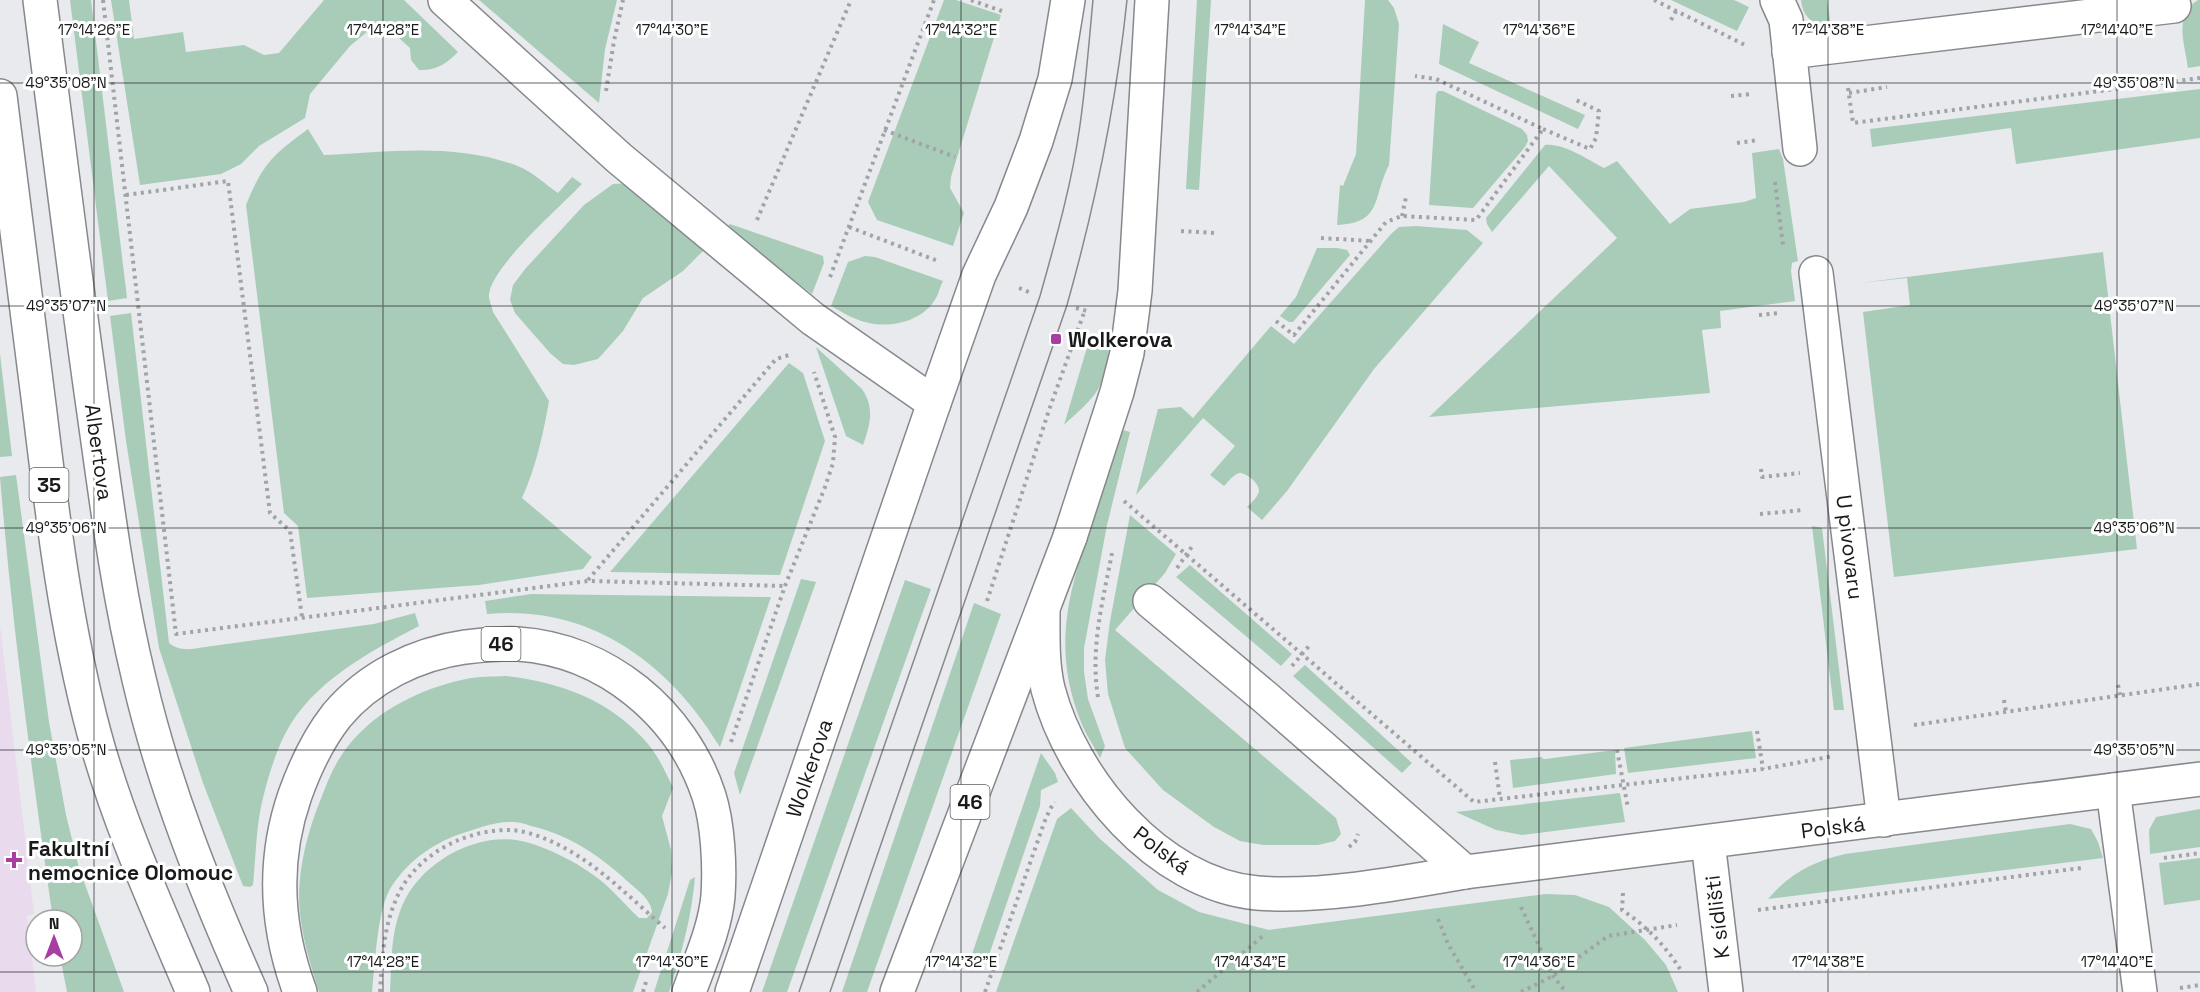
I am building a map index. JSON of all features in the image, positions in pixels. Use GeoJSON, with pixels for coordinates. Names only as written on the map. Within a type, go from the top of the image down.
{"type":"FeatureCollection","features":[{"type":"Feature","properties":{"kind":"main road","name":"Albertova"},"geometry":{"type":"LineString","coordinates":[[40,0],[105,492],[121,592],[139,679],[159,756],[188,838],[219,919],[251,992]]}},
{"type":"Feature","properties":{"kind":"main road"},"geometry":{"type":"LineString","coordinates":[[445,0],[589,131],[813,319],[934,403]]}},
{"type":"Feature","properties":{"kind":"main road","name":"Wolkerova"},"geometry":{"type":"LineString","coordinates":[[732,992],[934,403],[980,275],[1011,207],[1048,103],[1060,56],[1068,0]]}},
{"type":"Feature","properties":{"kind":"main road","name":"46"},"geometry":{"type":"LineString","coordinates":[[897,992],[1043,612],[1117,392],[1127,353],[1135,282],[1152,0]]}},
{"type":"Feature","properties":{"kind":"main road"},"geometry":{"type":"LineString","coordinates":[[1777,0],[1786,20],[1800,149]]}},
{"type":"Feature","properties":{"kind":"main road"},"geometry":{"type":"LineString","coordinates":[[1789,52],[2174,6]]}},
{"type":"Feature","properties":{"kind":"main road","name":"35"},"geometry":{"type":"LineString","coordinates":[[0,96],[57,554],[75,654],[95,735],[139,864],[193,992]]}},
{"type":"Feature","properties":{"kind":"main road","name":"U pivovaru"},"geometry":{"type":"LineString","coordinates":[[1816,273],[1884,820]]}},
{"type":"Feature","properties":{"kind":"main road"},"geometry":{"type":"LineString","coordinates":[[1150,601],[1266,698],[1465,872]]}},
{"type":"Feature","properties":{"kind":"main road","name":"Polská"},"geometry":{"type":"LineString","coordinates":[[1043,612],[1043,657],[1051,699],[1088,778],[1117,814],[1182,869],[1220,885],[1257,893],[1315,892],[1423,879],[2200,779]]}},
{"type":"Feature","properties":{"kind":"main road","name":"46"},"geometry":{"type":"LineString","coordinates":[[300,992],[291,966],[281,920],[279,868],[283,838],[293,802],[316,745],[338,714],[351,701],[382,676],[399,666],[441,651],[498,644],[517,644],[556,650],[596,666],[616,677],[662,714],[682,738],[694,759],[710,798],[717,845],[718,887],[712,922],[689,992]]}},
{"type":"Feature","properties":{"kind":"main road"},"geometry":{"type":"LineString","coordinates":[[2113,790],[2140,992]]}},
{"type":"Feature","properties":{"kind":"main road","name":"K sídlišti"},"geometry":{"type":"LineString","coordinates":[[1708,842],[1726,992]]}},
{"type":"Feature","properties":{"kind":"main road"},"geometry":{"type":"LineString","coordinates":[[139,864],[168,992]]}},
{"type":"Feature","properties":{"kind":"path"},"geometry":{"type":"LineString","coordinates":[[103,0],[176,633],[588,581],[785,586]]}},
{"type":"Feature","properties":{"kind":"path"},"geometry":{"type":"LineString","coordinates":[[589,131],[603,113],[623,0]]}},
{"type":"Feature","properties":{"kind":"path"},"geometry":{"type":"LineString","coordinates":[[741,257],[851,0]]}},
{"type":"Feature","properties":{"kind":"path"},"geometry":{"type":"LineString","coordinates":[[828,282],[934,0]]}},
{"type":"Feature","properties":{"kind":"path"},"geometry":{"type":"LineString","coordinates":[[971,0],[1002,11]]}},
{"type":"Feature","properties":{"kind":"path"},"geometry":{"type":"LineString","coordinates":[[1654,0],[1752,49]]}},
{"type":"Feature","properties":{"kind":"path"},"geometry":{"type":"LineString","coordinates":[[1671,20],[1676,11]]}},
{"type":"Feature","properties":{"kind":"path"},"geometry":{"type":"LineString","coordinates":[[1416,76],[1436,79],[1590,149],[1596,138],[1599,111],[1576,100]]}},
{"type":"Feature","properties":{"kind":"path"},"geometry":{"type":"LineString","coordinates":[[1848,85],[1853,123],[2200,78]]}},
{"type":"Feature","properties":{"kind":"path"},"geometry":{"type":"LineString","coordinates":[[1849,93],[1887,87]]}},
{"type":"Feature","properties":{"kind":"path"},"geometry":{"type":"LineString","coordinates":[[1731,96],[1754,94]]}},
{"type":"Feature","properties":{"kind":"path"},"geometry":{"type":"LineString","coordinates":[[1276,321],[1294,335],[1386,222],[1402,216],[1476,220],[1543,129]]}},
{"type":"Feature","properties":{"kind":"path"},"geometry":{"type":"LineString","coordinates":[[884,130],[955,156]]}},
{"type":"Feature","properties":{"kind":"path"},"geometry":{"type":"LineString","coordinates":[[1737,143],[1759,140]]}},
{"type":"Feature","properties":{"kind":"path"},"geometry":{"type":"LineString","coordinates":[[1775,178],[1783,247],[1816,273]]}},
{"type":"Feature","properties":{"kind":"path"},"geometry":{"type":"LineString","coordinates":[[126,195],[228,180],[270,513],[290,531],[302,618]]}},
{"type":"Feature","properties":{"kind":"path"},"geometry":{"type":"LineString","coordinates":[[1402,216],[1406,196]]}},
{"type":"Feature","properties":{"kind":"path"},"geometry":{"type":"LineString","coordinates":[[849,227],[948,265]]}},
{"type":"Feature","properties":{"kind":"path"},"geometry":{"type":"LineString","coordinates":[[1177,231],[1216,233]]}},
{"type":"Feature","properties":{"kind":"path"},"geometry":{"type":"LineString","coordinates":[[1321,238],[1371,241]]}},
{"type":"Feature","properties":{"kind":"path"},"geometry":{"type":"LineString","coordinates":[[987,602],[1084,310]]}},
{"type":"Feature","properties":{"kind":"path"},"geometry":{"type":"LineString","coordinates":[[588,581],[776,359],[782,356],[797,357]]}},
{"type":"Feature","properties":{"kind":"path"},"geometry":{"type":"LineString","coordinates":[[729,746],[785,586],[825,487],[835,451],[835,437],[814,372],[810,367]]}},
{"type":"Feature","properties":{"kind":"path"},"geometry":{"type":"LineString","coordinates":[[1761,469],[1762,477],[1800,473]]}},
{"type":"Feature","properties":{"kind":"path"},"geometry":{"type":"LineString","coordinates":[[1119,510],[1122,499],[1474,802],[1763,769],[1832,758],[1873,731],[2200,684]]}},
{"type":"Feature","properties":{"kind":"path"},"geometry":{"type":"LineString","coordinates":[[1760,514],[1804,510]]}},
{"type":"Feature","properties":{"kind":"path"},"geometry":{"type":"LineString","coordinates":[[1099,703],[1095,682],[1096,651],[1113,544]]}},
{"type":"Feature","properties":{"kind":"path"},"geometry":{"type":"LineString","coordinates":[[1173,573],[1193,545]]}},
{"type":"Feature","properties":{"kind":"path"},"geometry":{"type":"LineString","coordinates":[[1287,671],[1309,646]]}},
{"type":"Feature","properties":{"kind":"path"},"geometry":{"type":"LineString","coordinates":[[2118,685],[2120,695]]}},
{"type":"Feature","properties":{"kind":"path"},"geometry":{"type":"LineString","coordinates":[[2004,700],[2006,712]]}},
{"type":"Feature","properties":{"kind":"path"},"geometry":{"type":"LineString","coordinates":[[1757,731],[1763,769]]}},
{"type":"Feature","properties":{"kind":"path"},"geometry":{"type":"LineString","coordinates":[[1617,750],[1624,785]]}},
{"type":"Feature","properties":{"kind":"path"},"geometry":{"type":"LineString","coordinates":[[1495,762],[1500,798]]}},
{"type":"Feature","properties":{"kind":"path"},"geometry":{"type":"LineString","coordinates":[[986,992],[1044,823],[1050,809],[1062,794]]}},
{"type":"Feature","properties":{"kind":"path"},"geometry":{"type":"LineString","coordinates":[[1338,850],[1349,847],[1355,842],[1358,826]]}},
{"type":"Feature","properties":{"kind":"path"},"geometry":{"type":"LineString","coordinates":[[380,992],[383,948],[388,922],[395,900],[405,882],[419,865],[433,854],[468,837],[508,830],[525,832],[557,844],[607,875],[665,928]]}},
{"type":"Feature","properties":{"kind":"path"},"geometry":{"type":"LineString","coordinates":[[1521,992],[1553,976],[1608,936],[1761,909],[2200,853]]}},
{"type":"Feature","properties":{"kind":"path"},"geometry":{"type":"LineString","coordinates":[[1503,868],[1553,976],[1566,992]]}},
{"type":"Feature","properties":{"kind":"path"},"geometry":{"type":"LineString","coordinates":[[1423,879],[1448,944],[1476,992]]}},
{"type":"Feature","properties":{"kind":"path"},"geometry":{"type":"LineString","coordinates":[[1197,992],[1315,892]]}},
{"type":"Feature","properties":{"kind":"path"},"geometry":{"type":"LineString","coordinates":[[661,939],[668,918]]}},
{"type":"Feature","properties":{"kind":"path"},"geometry":{"type":"LineString","coordinates":[[643,992],[646,981]]}},
{"type":"Feature","properties":{"kind":"shaded area","name":"Fakultní nemocnice Olomouc"},"geometry":{"type":"Polygon","coordinates":[[[0,625],[33,908],[24,908],[24,968],[33,968],[36,992],[0,992],[0,625]]]}},
{"type":"Feature","properties":{"kind":"green space"},"geometry":{"type":"Polygon","coordinates":[[[70,0],[91,0],[127,298],[108,301],[70,0]]]}},
{"type":"Feature","properties":{"kind":"green space"},"geometry":{"type":"Polygon","coordinates":[[[111,0],[129,0],[134,39],[183,32],[186,52],[244,45],[264,55],[279,53],[324,0],[404,0],[458,52],[440,66],[419,70],[411,60],[410,48],[380,21],[350,46],[310,94],[305,118],[259,146],[241,164],[221,174],[140,185],[111,0]]]}},
{"type":"Feature","properties":{"kind":"green space"},"geometry":{"type":"Polygon","coordinates":[[[479,0],[617,0],[605,49],[599,103],[479,0]]]}},
{"type":"Feature","properties":{"kind":"green space"},"geometry":{"type":"Polygon","coordinates":[[[944,0],[956,0],[1001,15],[951,177],[950,188],[964,213],[953,246],[877,220],[868,202],[944,0]]]}},
{"type":"Feature","properties":{"kind":"green space"},"geometry":{"type":"Polygon","coordinates":[[[1197,0],[1211,0],[1199,190],[1186,189],[1197,0]]]}},
{"type":"Feature","properties":{"kind":"green space"},"geometry":{"type":"Polygon","coordinates":[[[1365,0],[1388,0],[1394,8],[1399,24],[1389,165],[1374,207],[1369,214],[1352,223],[1337,225],[1340,185],[1343,186],[1356,154],[1365,0]]]}},
{"type":"Feature","properties":{"kind":"green space"},"geometry":{"type":"Polygon","coordinates":[[[1671,0],[1734,0],[1749,7],[1737,31],[1671,0]]]}},
{"type":"Feature","properties":{"kind":"green space"},"geometry":{"type":"Polygon","coordinates":[[[1801,0],[1827,0],[1831,27],[1810,20],[1804,12],[1801,0]]]}},
{"type":"Feature","properties":{"kind":"green space"},"geometry":{"type":"Polygon","coordinates":[[[2200,0],[2200,66],[2188,68],[2183,40],[2183,22],[2190,6],[2200,0]]]}},
{"type":"Feature","properties":{"kind":"green space"},"geometry":{"type":"Polygon","coordinates":[[[1443,24],[1479,42],[1469,63],[1585,115],[1578,129],[1439,64],[1443,24]]]}},
{"type":"Feature","properties":{"kind":"green space"},"geometry":{"type":"Polygon","coordinates":[[[2200,89],[2200,138],[2016,164],[2011,128],[1872,147],[1870,129],[2200,89]]]}},
{"type":"Feature","properties":{"kind":"green space"},"geometry":{"type":"Polygon","coordinates":[[[1438,91],[1443,91],[1522,129],[1527,135],[1528,141],[1525,147],[1473,208],[1429,205],[1438,91]]]}},
{"type":"Feature","properties":{"kind":"green space"},"geometry":{"type":"Polygon","coordinates":[[[308,129],[324,155],[423,150],[448,151],[496,159],[520,167],[558,193],[572,177],[582,184],[514,253],[493,282],[489,296],[493,312],[549,401],[538,451],[522,498],[592,557],[583,569],[479,585],[307,598],[298,526],[284,513],[246,205],[258,179],[270,161],[308,129]]]}},
{"type":"Feature","properties":{"kind":"green space"},"geometry":{"type":"Polygon","coordinates":[[[1545,145],[1568,149],[1604,168],[1617,161],[1670,224],[1690,209],[1744,202],[1756,198],[1752,153],[1779,149],[1783,159],[1798,261],[1792,263],[1791,271],[1795,301],[1720,311],[1721,328],[1702,330],[1710,393],[1429,417],[1617,238],[1549,166],[1492,232],[1486,218],[1545,145]]]}},
{"type":"Feature","properties":{"kind":"green space"},"geometry":{"type":"Polygon","coordinates":[[[629,183],[705,249],[683,271],[643,298],[623,331],[598,359],[574,365],[563,364],[550,353],[515,313],[510,300],[513,285],[584,205],[613,184],[629,183]]]}},
{"type":"Feature","properties":{"kind":"green space"},"geometry":{"type":"Polygon","coordinates":[[[730,224],[823,256],[824,263],[812,294],[731,233],[727,227],[730,224]]]}},
{"type":"Feature","properties":{"kind":"green space"},"geometry":{"type":"Polygon","coordinates":[[[1399,227],[1467,230],[1483,243],[1374,369],[1287,491],[1262,520],[1247,507],[1259,491],[1252,479],[1239,473],[1224,486],[1210,475],[1235,446],[1203,418],[1136,495],[1158,409],[1181,407],[1193,418],[1271,326],[1294,344],[1392,233],[1399,227]]]}},
{"type":"Feature","properties":{"kind":"green space"},"geometry":{"type":"Polygon","coordinates":[[[1317,248],[1347,250],[1350,255],[1293,322],[1289,322],[1280,316],[1296,297],[1317,248]]]}},
{"type":"Feature","properties":{"kind":"green space"},"geometry":{"type":"Polygon","coordinates":[[[2103,252],[2137,549],[1894,577],[1863,312],[1910,305],[1907,278],[1860,283],[2103,252]]]}},
{"type":"Feature","properties":{"kind":"green space"},"geometry":{"type":"Polygon","coordinates":[[[865,256],[875,257],[943,281],[936,298],[923,313],[914,318],[884,325],[865,322],[831,306],[848,262],[865,256]]]}},
{"type":"Feature","properties":{"kind":"green space"},"geometry":{"type":"Polygon","coordinates":[[[131,313],[169,643],[182,649],[195,648],[374,624],[415,613],[419,626],[343,670],[310,699],[296,715],[282,741],[266,786],[261,805],[253,885],[250,887],[243,886],[203,783],[159,648],[126,441],[110,316],[131,313]]]}},
{"type":"Feature","properties":{"kind":"green space"},"geometry":{"type":"Polygon","coordinates":[[[1096,339],[1110,342],[1102,381],[1092,397],[1064,425],[1088,344],[1096,339]]]}},
{"type":"Feature","properties":{"kind":"green space"},"geometry":{"type":"Polygon","coordinates":[[[816,347],[862,389],[866,396],[870,417],[863,445],[846,436],[816,347]]]}},
{"type":"Feature","properties":{"kind":"green space"},"geometry":{"type":"Polygon","coordinates":[[[0,354],[12,456],[0,457],[0,354]]]}},
{"type":"Feature","properties":{"kind":"green space"},"geometry":{"type":"Polygon","coordinates":[[[789,363],[803,373],[825,441],[780,575],[610,572],[789,363]]]}},
{"type":"Feature","properties":{"kind":"green space"},"geometry":{"type":"Polygon","coordinates":[[[1123,430],[1130,432],[1107,525],[1084,648],[1084,672],[1088,699],[1105,746],[1100,758],[1083,727],[1072,695],[1065,644],[1071,594],[1077,569],[1123,430]]]}},
{"type":"Feature","properties":{"kind":"green space"},"geometry":{"type":"Polygon","coordinates":[[[16,475],[49,722],[66,815],[79,868],[124,992],[67,992],[62,968],[84,968],[84,908],[51,908],[23,699],[0,477],[16,475]]]}},
{"type":"Feature","properties":{"kind":"green space"},"geometry":{"type":"Polygon","coordinates":[[[1130,515],[1176,554],[1165,573],[1115,630],[1336,818],[1341,834],[1335,841],[1318,845],[1263,845],[1240,841],[1214,827],[1163,790],[1125,748],[1108,694],[1105,660],[1130,515]]]}},
{"type":"Feature","properties":{"kind":"green space"},"geometry":{"type":"Polygon","coordinates":[[[1812,526],[1822,528],[1844,710],[1834,710],[1812,526]]]}},
{"type":"Feature","properties":{"kind":"green space"},"geometry":{"type":"Polygon","coordinates":[[[1190,565],[1292,654],[1281,666],[1176,577],[1190,565]]]}},
{"type":"Feature","properties":{"kind":"green space"},"geometry":{"type":"Polygon","coordinates":[[[801,579],[816,582],[740,795],[734,773],[801,579]]]}},
{"type":"Feature","properties":{"kind":"green space"},"geometry":{"type":"Polygon","coordinates":[[[905,580],[931,589],[787,992],[762,992],[905,580]]]}},
{"type":"Feature","properties":{"kind":"green space"},"geometry":{"type":"Polygon","coordinates":[[[531,594],[771,597],[720,747],[700,717],[677,689],[651,665],[623,645],[593,630],[560,619],[524,613],[487,614],[485,601],[531,594]]]}},
{"type":"Feature","properties":{"kind":"green space"},"geometry":{"type":"Polygon","coordinates":[[[974,603],[1001,614],[867,992],[842,992],[974,603]]]}},
{"type":"Feature","properties":{"kind":"green space"},"geometry":{"type":"Polygon","coordinates":[[[1305,665],[1412,763],[1402,773],[1293,676],[1305,665]]]}},
{"type":"Feature","properties":{"kind":"green space"},"geometry":{"type":"Polygon","coordinates":[[[506,676],[566,689],[602,705],[634,729],[652,749],[673,788],[662,816],[671,850],[672,872],[668,894],[633,992],[390,992],[395,927],[402,906],[422,876],[437,863],[471,845],[489,840],[508,839],[543,848],[569,860],[598,878],[639,918],[647,918],[652,912],[649,902],[641,894],[614,869],[593,854],[560,835],[513,822],[486,826],[449,838],[429,849],[412,863],[390,889],[382,911],[372,992],[319,992],[303,932],[299,894],[305,847],[327,784],[338,761],[352,741],[365,728],[412,697],[448,683],[481,677],[506,676]]]}},
{"type":"Feature","properties":{"kind":"green space"},"geometry":{"type":"Polygon","coordinates":[[[1752,731],[1756,758],[1628,773],[1624,748],[1752,731]]]}},
{"type":"Feature","properties":{"kind":"green space"},"geometry":{"type":"Polygon","coordinates":[[[1615,750],[1616,774],[1513,788],[1510,760],[1542,757],[1545,759],[1615,750]]]}},
{"type":"Feature","properties":{"kind":"green space"},"geometry":{"type":"Polygon","coordinates":[[[1041,753],[1055,773],[1058,782],[1041,790],[1040,806],[988,958],[972,954],[1041,753]]]}},
{"type":"Feature","properties":{"kind":"green space"},"geometry":{"type":"Polygon","coordinates":[[[1620,793],[1625,822],[1522,835],[1496,830],[1456,812],[1620,793]]]}},
{"type":"Feature","properties":{"kind":"green space"},"geometry":{"type":"Polygon","coordinates":[[[1071,808],[1099,838],[1158,890],[1199,912],[1269,930],[1546,894],[1575,895],[1609,907],[1645,940],[1666,965],[1678,992],[996,992],[1057,819],[1071,808]]]}},
{"type":"Feature","properties":{"kind":"green space"},"geometry":{"type":"Polygon","coordinates":[[[2200,809],[2200,847],[2150,854],[2149,830],[2156,817],[2200,809]]]}},
{"type":"Feature","properties":{"kind":"green space"},"geometry":{"type":"Polygon","coordinates":[[[2070,824],[2091,829],[2103,858],[1768,899],[1785,882],[1803,870],[1823,860],[1845,854],[2070,824]]]}},
{"type":"Feature","properties":{"kind":"green space"},"geometry":{"type":"Polygon","coordinates":[[[2200,858],[2200,900],[2164,905],[2159,863],[2200,858]]]}},
{"type":"Feature","properties":{"kind":"green space"},"geometry":{"type":"Polygon","coordinates":[[[695,877],[685,935],[669,992],[654,992],[690,880],[695,877]]]}},
{"type":"Feature","properties":{"kind":"tram line"},"geometry":{"type":"LineString","coordinates":[[799,992],[1040,296],[1063,211],[1077,147],[1093,0]]}},
{"type":"Feature","properties":{"kind":"tram line"},"geometry":{"type":"LineString","coordinates":[[830,992],[1067,305],[1104,154],[1127,0]]}},
{"type":"Feature","properties":{"kind":"place","name":"Wolkerova"},"geometry":{"type":"Point","coordinates":[1056,339]}},
{"type":"Feature","properties":{"kind":"place","name":"Fakultní nemocnice Olomouc"},"geometry":{"type":"Point","coordinates":[14,860]}}]}
